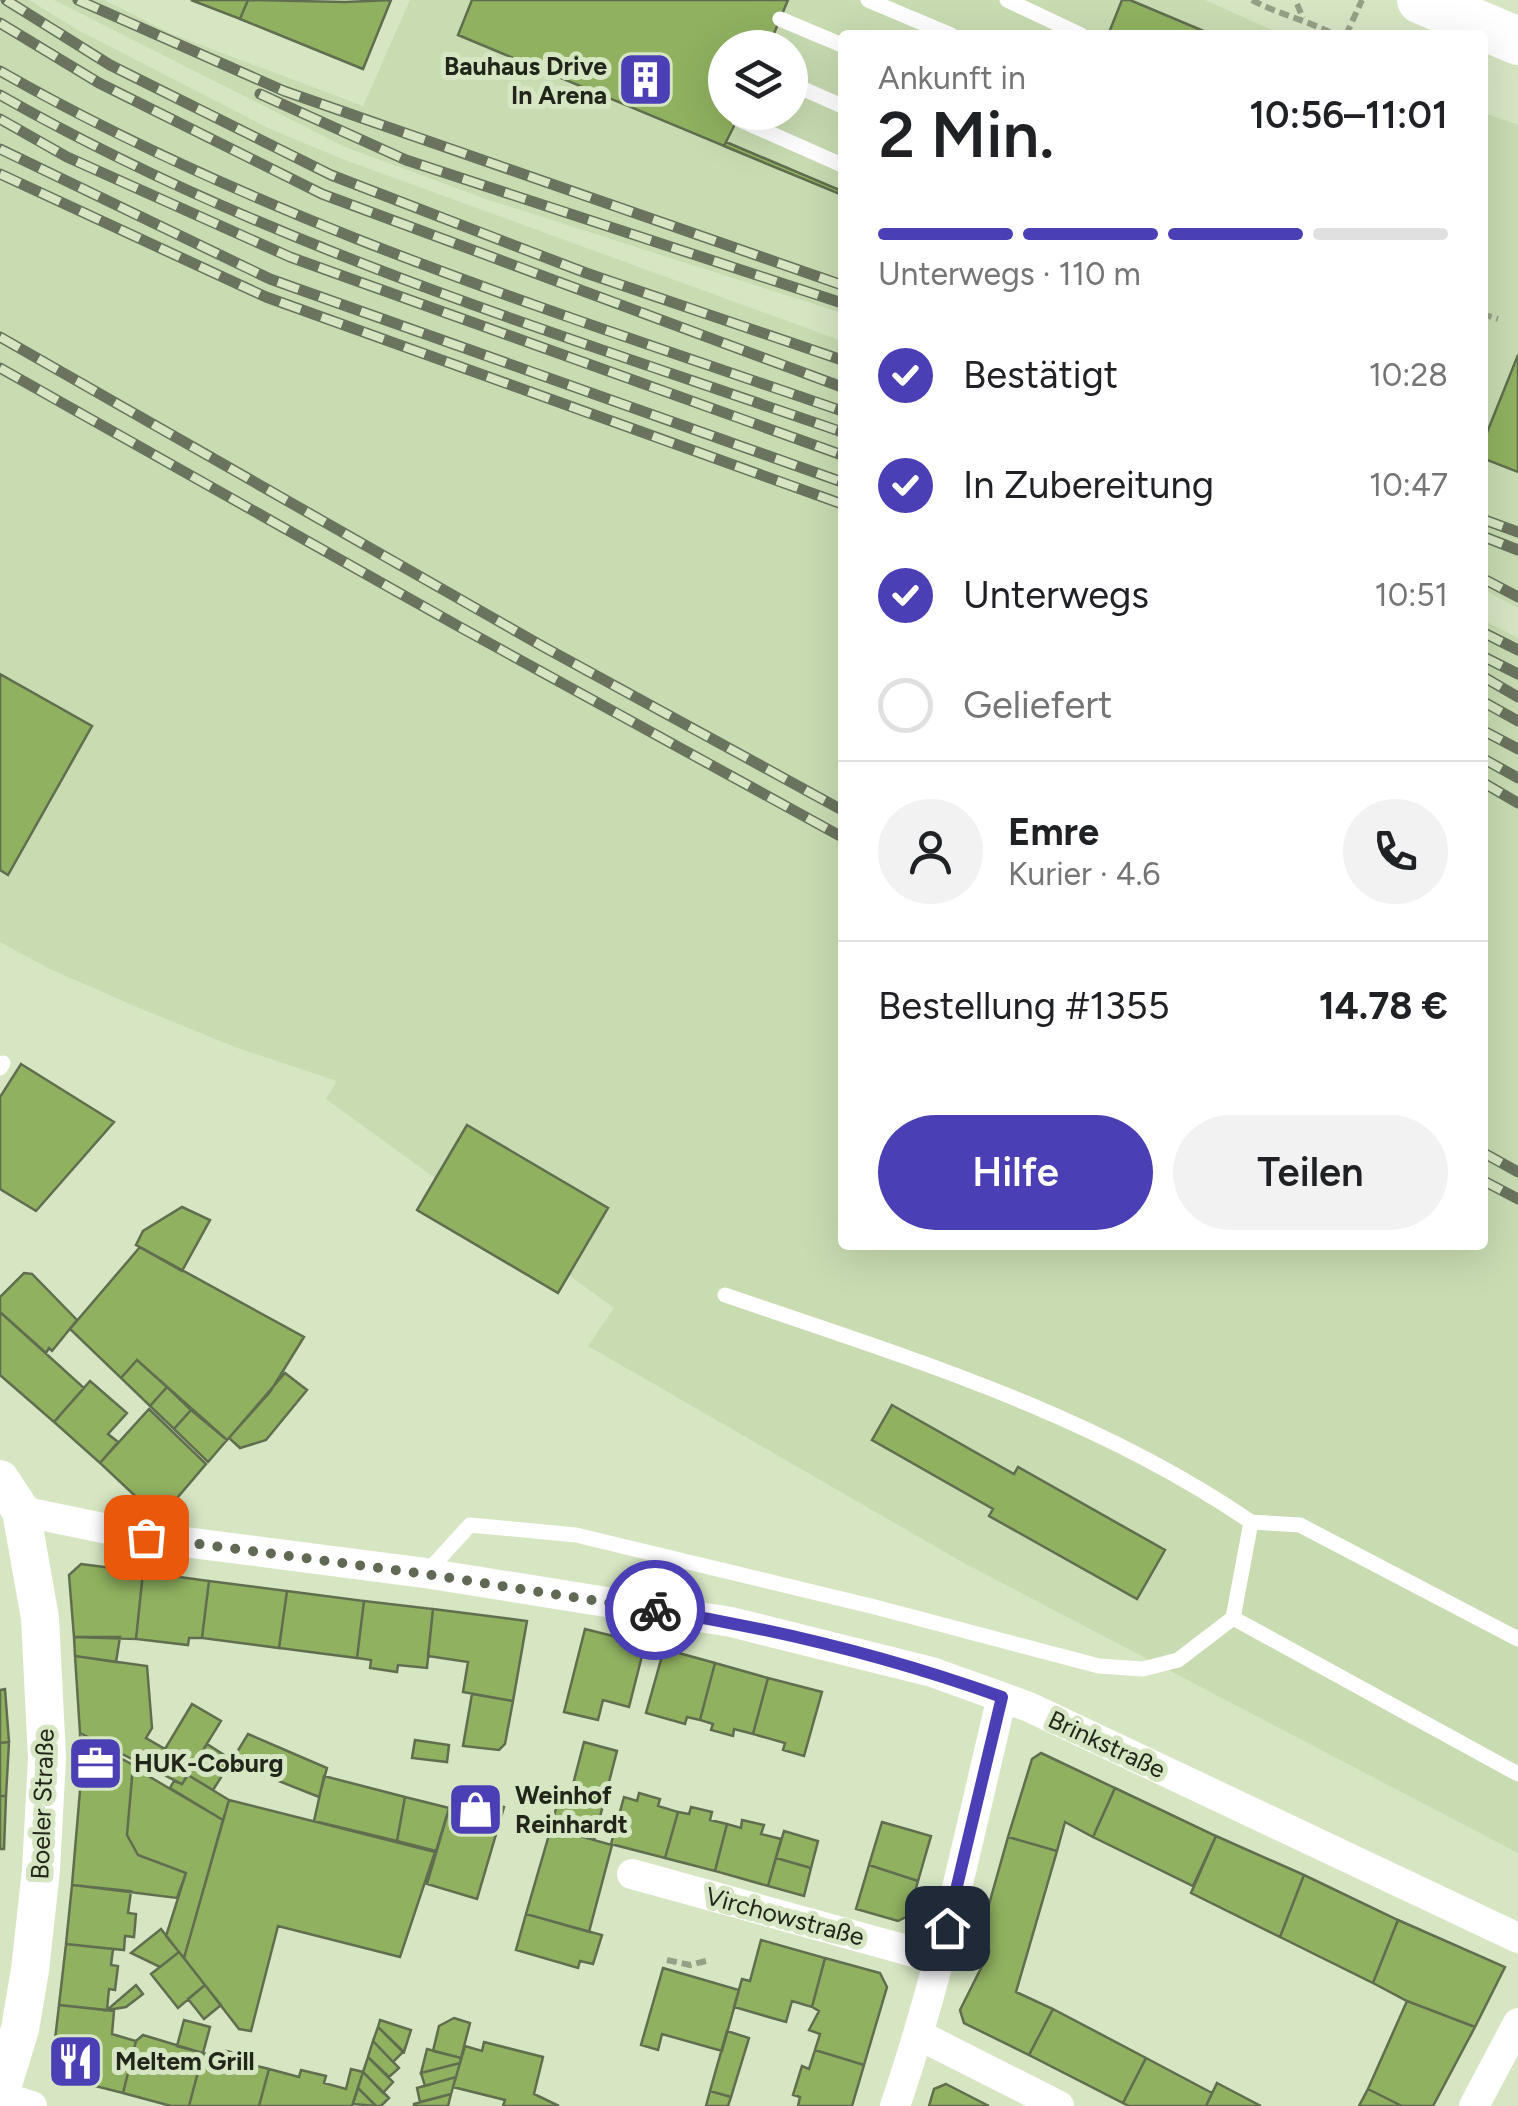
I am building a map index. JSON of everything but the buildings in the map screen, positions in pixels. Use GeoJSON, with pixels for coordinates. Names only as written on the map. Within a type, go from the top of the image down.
{"type":"FeatureCollection","features":[{"type":"Feature","properties":{"kind":"main road"},"geometry":{"type":"LineString","coordinates":[[1433,11],[1487,30]]}},
{"type":"Feature","properties":{"kind":"main road"},"geometry":{"type":"LineString","coordinates":[[1488,30],[1518,41]]}},
{"type":"Feature","properties":{"kind":"street"},"geometry":{"type":"LineString","coordinates":[[0,1479],[21,1510]]}},
{"type":"Feature","properties":{"kind":"street","name":"Brinkstraße"},"geometry":{"type":"LineString","coordinates":[[21,1510],[146,1537],[425,1574],[731,1622],[932,1672],[1002,1697],[1518,1938]]}},
{"type":"Feature","properties":{"kind":"street","name":"Boeler Straße"},"geometry":{"type":"LineString","coordinates":[[0,2095],[20,2029],[30,1970],[48,1758],[40,1618],[21,1510]]}},
{"type":"Feature","properties":{"kind":"street"},"geometry":{"type":"LineString","coordinates":[[895,2106],[920,2035],[1002,1697]]}},
{"type":"Feature","properties":{"kind":"street","name":"Virchowstraße"},"geometry":{"type":"LineString","coordinates":[[632,1874],[939,1959]]}},
{"type":"Feature","properties":{"kind":"street"},"geometry":{"type":"LineString","coordinates":[[1474,2106],[1518,2024]]}},
{"type":"Feature","properties":{"kind":"street"},"geometry":{"type":"LineString","coordinates":[[920,2035],[1059,2106]]}},
{"type":"Feature","properties":{"kind":"street"},"geometry":{"type":"LineString","coordinates":[[0,2095],[32,2106]]}},
{"type":"Feature","properties":{"kind":"lane"},"geometry":{"type":"LineString","coordinates":[[868,0],[939,30]]}},
{"type":"Feature","properties":{"kind":"lane"},"geometry":{"type":"LineString","coordinates":[[1007,0],[1070,30]]}},
{"type":"Feature","properties":{"kind":"lane"},"geometry":{"type":"LineString","coordinates":[[780,19],[838,43]]}},
{"type":"Feature","properties":{"kind":"lane"},"geometry":{"type":"LineString","coordinates":[[808,91],[838,104]]}},
{"type":"Feature","properties":{"kind":"lane"},"geometry":{"type":"LineString","coordinates":[[761,130],[838,163]]}},
{"type":"Feature","properties":{"kind":"lane"},"geometry":{"type":"LineString","coordinates":[[725,1294],[998,1389],[1192,1482],[1251,1522],[1300,1525],[1518,1639]]}},
{"type":"Feature","properties":{"kind":"lane"},"geometry":{"type":"LineString","coordinates":[[425,1574],[470,1525],[576,1535],[856,1602],[1099,1666],[1143,1668],[1178,1660],[1232,1618],[1251,1522]]}},
{"type":"Feature","properties":{"kind":"lane"},"geometry":{"type":"LineString","coordinates":[[1232,1618],[1518,1774]]}},
{"type":"Feature","properties":{"kind":"path"},"geometry":{"type":"LineString","coordinates":[[1252,0],[1287,18],[1303,18],[1325,30]]}},
{"type":"Feature","properties":{"kind":"path"},"geometry":{"type":"LineString","coordinates":[[1348,30],[1362,0]]}},
{"type":"Feature","properties":{"kind":"path"},"geometry":{"type":"LineString","coordinates":[[1297,4],[1303,18]]}},
{"type":"Feature","properties":{"kind":"path"},"geometry":{"type":"LineString","coordinates":[[1488,316],[1498,319]]}},
{"type":"Feature","properties":{"kind":"path"},"geometry":{"type":"LineString","coordinates":[[667,1960],[690,1965],[710,1960]]}},
{"type":"Feature","properties":{"kind":"shaded area"},"geometry":{"type":"Polygon","coordinates":[[[0,0],[29,0],[78,30],[270,129],[345,160],[838,340],[838,1250],[1488,1250],[1488,623],[1518,638],[1518,1853],[964,1563],[588,1346],[614,1308],[326,1099],[337,1081],[240,1049],[139,1008],[0,942],[0,0]]]}},
{"type":"Feature","properties":{"kind":"shaded area"},"geometry":{"type":"Polygon","coordinates":[[[54,0],[104,0],[172,34],[363,106],[410,0],[1205,0],[1272,30],[838,30],[838,312],[486,199],[345,147],[54,0]]]}},
{"type":"Feature","properties":{"kind":"shaded area"},"geometry":{"type":"Polygon","coordinates":[[[1488,114],[1518,125],[1518,608],[1488,592],[1488,114]]]}},
{"type":"Feature","properties":{"kind":"railway"},"geometry":{"type":"LineString","coordinates":[[6,0],[110,65],[331,175],[586,273],[838,359]]}},
{"type":"Feature","properties":{"kind":"railway"},"geometry":{"type":"LineString","coordinates":[[78,0],[284,91],[838,284]]}},
{"type":"Feature","properties":{"kind":"railway"},"geometry":{"type":"LineString","coordinates":[[0,23],[99,83],[322,194],[838,386]]}},
{"type":"Feature","properties":{"kind":"railway"},"geometry":{"type":"LineString","coordinates":[[0,71],[100,125],[307,219],[520,300],[838,410]]}},
{"type":"Feature","properties":{"kind":"railway"},"geometry":{"type":"LineString","coordinates":[[260,94],[406,160],[838,302]]}},
{"type":"Feature","properties":{"kind":"railway"},"geometry":{"type":"LineString","coordinates":[[0,95],[202,197],[307,241],[413,283],[838,431]]}},
{"type":"Feature","properties":{"kind":"railway"},"geometry":{"type":"LineString","coordinates":[[0,119],[67,157],[290,257],[838,454]]}},
{"type":"Feature","properties":{"kind":"railway"},"geometry":{"type":"LineString","coordinates":[[0,149],[270,279],[838,481]]}},
{"type":"Feature","properties":{"kind":"railway"},"geometry":{"type":"LineString","coordinates":[[0,174],[266,297],[838,503]]}},
{"type":"Feature","properties":{"kind":"railway"},"geometry":{"type":"LineString","coordinates":[[0,337],[542,646],[838,808]]}},
{"type":"Feature","properties":{"kind":"railway"},"geometry":{"type":"LineString","coordinates":[[0,368],[838,835]]}},
{"type":"Feature","properties":{"kind":"railway"},"geometry":{"type":"LineString","coordinates":[[1488,521],[1518,532]]}},
{"type":"Feature","properties":{"kind":"railway"},"geometry":{"type":"LineString","coordinates":[[1488,538],[1518,550]]}},
{"type":"Feature","properties":{"kind":"railway"},"geometry":{"type":"LineString","coordinates":[[1488,581],[1518,597]]}},
{"type":"Feature","properties":{"kind":"railway"},"geometry":{"type":"LineString","coordinates":[[1488,635],[1518,650]]}},
{"type":"Feature","properties":{"kind":"railway"},"geometry":{"type":"LineString","coordinates":[[1488,659],[1518,674]]}},
{"type":"Feature","properties":{"kind":"railway"},"geometry":{"type":"LineString","coordinates":[[1488,680],[1518,697]]}},
{"type":"Feature","properties":{"kind":"railway"},"geometry":{"type":"LineString","coordinates":[[1488,704],[1518,721]]}},
{"type":"Feature","properties":{"kind":"railway"},"geometry":{"type":"LineString","coordinates":[[1488,733],[1518,749]]}},
{"type":"Feature","properties":{"kind":"railway"},"geometry":{"type":"LineString","coordinates":[[1488,761],[1518,778]]}},
{"type":"Feature","properties":{"kind":"railway"},"geometry":{"type":"LineString","coordinates":[[1488,786],[1518,803]]}},
{"type":"Feature","properties":{"kind":"railway"},"geometry":{"type":"LineString","coordinates":[[1488,1155],[1518,1172]]}},
{"type":"Feature","properties":{"kind":"railway"},"geometry":{"type":"LineString","coordinates":[[1488,1183],[1518,1199]]}},
{"type":"Feature","properties":{"kind":"way so far"},"geometry":{"type":"LineString","coordinates":[[146,1537],[655,1610]]}},
{"type":"Feature","properties":{"kind":"place","name":"Bauhaus Drive In Arena"},"geometry":{"type":"Point","coordinates":[646,80]}},
{"type":"Feature","properties":{"kind":"place","name":"HUK-Coburg"},"geometry":{"type":"Point","coordinates":[95,1763]}},
{"type":"Feature","properties":{"kind":"place","name":"Weinhof Reinhardt"},"geometry":{"type":"Point","coordinates":[476,1809]}},
{"type":"Feature","properties":{"kind":"place","name":"Meltem Grill"},"geometry":{"type":"Point","coordinates":[76,2061]}},
{"type":"Feature","properties":{"kind":"route"},"geometry":{"type":"LineString","coordinates":[[655,1610],[731,1622],[932,1672],[1002,1697],[947,1928]]}}]}
